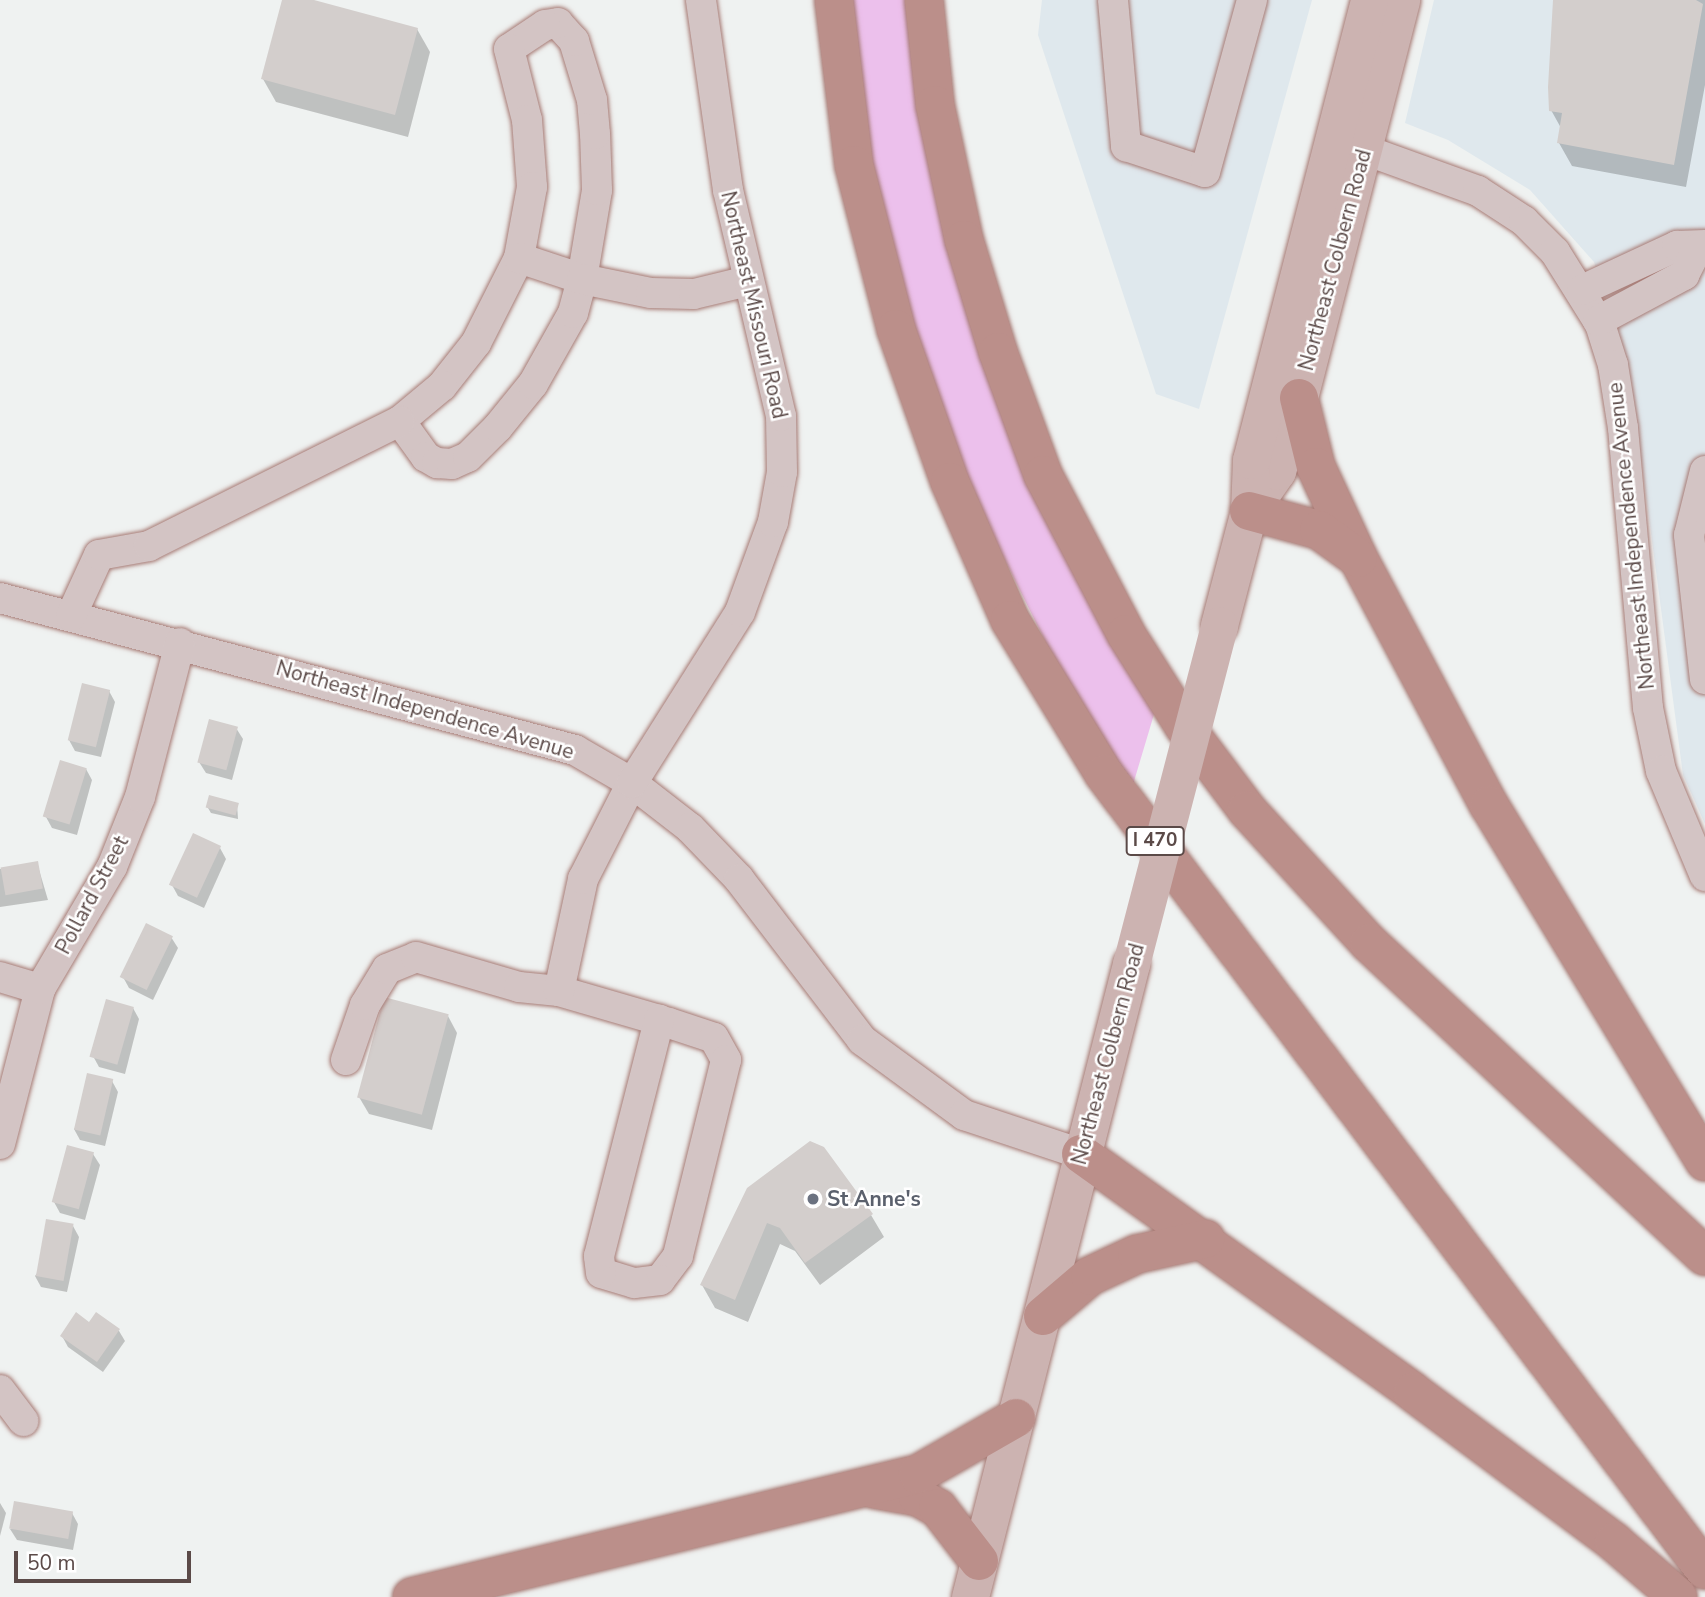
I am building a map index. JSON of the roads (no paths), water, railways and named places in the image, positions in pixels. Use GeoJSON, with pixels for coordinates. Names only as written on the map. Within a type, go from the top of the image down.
{"type":"FeatureCollection","features":[{"type":"Feature","properties":{"kind":"highway","name":"I 470"},"geometry":{"type":"LineString","coordinates":[[834,0],[854,165],[896,329],[950,482],[1010,620],[1104,774],[1705,1570]]}},
{"type":"Feature","properties":{"kind":"highway"},"geometry":{"type":"LineString","coordinates":[[924,0],[938,119],[964,240],[998,352],[1044,475],[1126,634],[1184,726],[1247,810],[1369,943],[1705,1255]]}},
{"type":"Feature","properties":{"kind":"highway"},"geometry":{"type":"LineString","coordinates":[[1298,398],[1317,467],[1358,558],[1489,805],[1705,1162]]}},
{"type":"Feature","properties":{"kind":"highway"},"geometry":{"type":"LineString","coordinates":[[1249,511],[1319,530],[1358,558]]}},
{"type":"Feature","properties":{"kind":"highway"},"geometry":{"type":"LineString","coordinates":[[1081,1154],[1205,1239],[1614,1542],[1678,1597]]}},
{"type":"Feature","properties":{"kind":"highway"},"geometry":{"type":"LineString","coordinates":[[1043,1316],[1090,1276],[1137,1254],[1205,1239]]}},
{"type":"Feature","properties":{"kind":"highway"},"geometry":{"type":"LineString","coordinates":[[412,1597],[918,1474],[1016,1418]]}},
{"type":"Feature","properties":{"kind":"highway"},"geometry":{"type":"LineString","coordinates":[[865,1487],[918,1497],[938,1508],[979,1561]]}},
{"type":"Feature","properties":{"kind":"main road","name":"Northeast Colbern Road"},"geometry":{"type":"LineString","coordinates":[[970,1597],[1043,1316],[1081,1154],[1249,511],[1251,460],[1369,0]]}},
{"type":"Feature","properties":{"kind":"main road","name":"Northeast Colbern Road"},"geometry":{"type":"LineString","coordinates":[[1249,511],[1277,471],[1365,150],[1401,0]]}},
{"type":"Feature","properties":{"kind":"street","name":"Northeast Missouri Road"},"geometry":{"type":"LineString","coordinates":[[559,991],[583,879],[632,783],[740,612],[773,522],[782,472],[781,416],[748,281],[712,97],[701,0]]}},
{"type":"Feature","properties":{"kind":"street"},"geometry":{"type":"LineString","coordinates":[[1113,0],[1126,146],[1205,172],[1252,0]]}},
{"type":"Feature","properties":{"kind":"street"},"geometry":{"type":"LineString","coordinates":[[71,616],[99,555],[149,546],[400,421],[442,386],[476,343],[519,258],[532,187],[527,120],[508,61],[509,49],[545,25],[558,23],[574,41],[593,111],[597,190],[582,279],[573,313],[533,384],[468,457],[452,464],[437,463],[426,457],[400,421]]}},
{"type":"Feature","properties":{"kind":"street","name":"Northeast Independence Avenue"},"geometry":{"type":"LineString","coordinates":[[1365,150],[1478,191],[1524,221],[1555,252],[1582,290],[1598,321],[1613,365],[1623,428],[1648,708],[1661,771],[1705,876]]}},
{"type":"Feature","properties":{"kind":"street"},"geometry":{"type":"LineString","coordinates":[[1582,290],[1677,246],[1702,246]]}},
{"type":"Feature","properties":{"kind":"street"},"geometry":{"type":"LineString","coordinates":[[1598,321],[1684,275],[1702,246]]}},
{"type":"Feature","properties":{"kind":"street"},"geometry":{"type":"LineString","coordinates":[[519,258],[582,279],[651,293],[694,294],[748,281]]}},
{"type":"Feature","properties":{"kind":"street"},"geometry":{"type":"LineString","coordinates":[[1705,471],[1689,535],[1705,678]]}},
{"type":"Feature","properties":{"kind":"street","name":"Northeast Independence Avenue"},"geometry":{"type":"LineString","coordinates":[[0,598],[180,643],[575,750],[632,783],[690,828],[739,879],[862,1040],[964,1115],[1081,1154]]}},
{"type":"Feature","properties":{"kind":"street","name":"Pollard Street"},"geometry":{"type":"LineString","coordinates":[[0,1144],[40,989],[121,843],[140,797],[180,643]]}},
{"type":"Feature","properties":{"kind":"street"},"geometry":{"type":"LineString","coordinates":[[346,1060],[365,1004],[387,969],[416,957],[519,987],[559,991],[659,1020],[714,1038],[726,1060],[678,1256],[660,1280],[634,1283],[601,1273],[599,1256],[659,1020]]}},
{"type":"Feature","properties":{"kind":"street"},"geometry":{"type":"LineString","coordinates":[[0,977],[40,989]]}},
{"type":"Feature","properties":{"kind":"street"},"geometry":{"type":"LineString","coordinates":[[0,1390],[23,1421]]}},
{"type":"Feature","properties":{"kind":"place","name":"St Anne's"},"geometry":{"type":"Point","coordinates":[813,1199]}}]}
